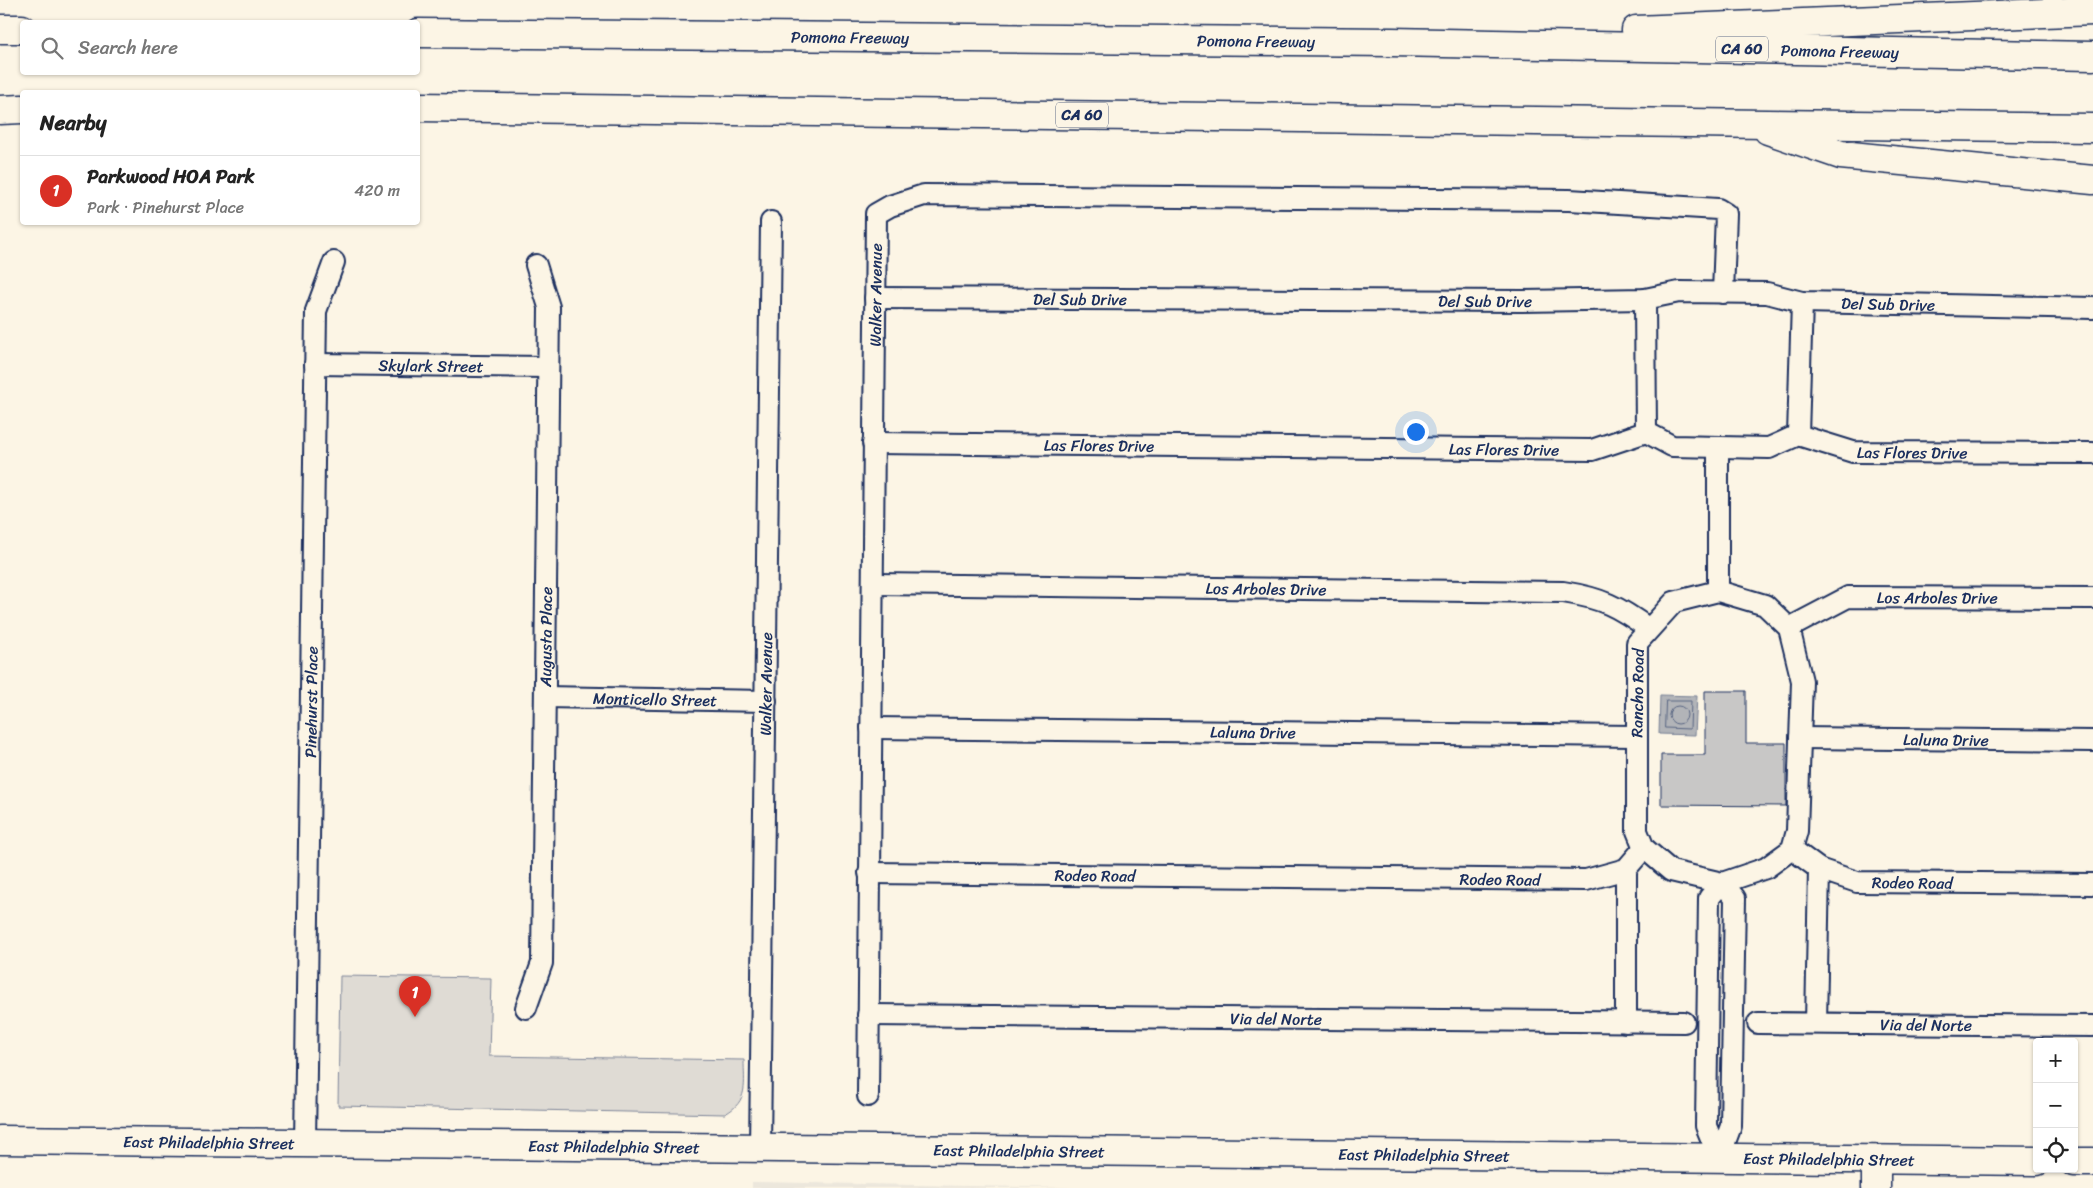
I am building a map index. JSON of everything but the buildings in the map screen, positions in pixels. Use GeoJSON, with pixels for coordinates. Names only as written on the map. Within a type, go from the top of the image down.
{"type":"FeatureCollection","features":[{"type":"Feature","properties":{"kind":"main road"},"geometry":{"type":"LineString","coordinates":[[1392,42],[1891,18],[2093,11]]}},
{"type":"Feature","properties":{"kind":"main road"},"geometry":{"type":"LineString","coordinates":[[0,29],[20,30]]}},
{"type":"Feature","properties":{"kind":"main road","name":"Pomona Freeway"},"geometry":{"type":"LineString","coordinates":[[420,33],[1392,42],[2093,56]]}},
{"type":"Feature","properties":{"kind":"main road"},"geometry":{"type":"LineString","coordinates":[[0,102],[20,103]]}},
{"type":"Feature","properties":{"kind":"main road","name":"CA 60"},"geometry":{"type":"LineString","coordinates":[[420,107],[2093,128]]}},
{"type":"Feature","properties":{"kind":"main road"},"geometry":{"type":"LineString","coordinates":[[0,110],[20,109]]}},
{"type":"Feature","properties":{"kind":"main road"},"geometry":{"type":"LineString","coordinates":[[1746,123],[1841,155],[2093,180]]}},
{"type":"Feature","properties":{"kind":"main road","name":"East Philadelphia Street"},"geometry":{"type":"LineString","coordinates":[[0,1140],[2033,1162]]}},
{"type":"Feature","properties":{"kind":"main road"},"geometry":{"type":"LineString","coordinates":[[1876,1160],[1876,1188]]}},
{"type":"Feature","properties":{"kind":"main road"},"geometry":{"type":"LineString","coordinates":[[2078,1162],[2093,1162]]}},
{"type":"Feature","properties":{"kind":"street","name":"Walker Avenue"},"geometry":{"type":"LineString","coordinates":[[868,1096],[868,873],[874,584],[873,443],[876,214],[890,206],[924,195],[1569,200],[1718,209],[1726,214],[1723,292]]}},
{"type":"Feature","properties":{"kind":"street","name":"Walker Avenue"},"geometry":{"type":"LineString","coordinates":[[760,1148],[771,222]]}},
{"type":"Feature","properties":{"kind":"street","name":"Pinehurst Place"},"geometry":{"type":"LineString","coordinates":[[304,1144],[316,311],[334,262]]}},
{"type":"Feature","properties":{"kind":"street","name":"Augusta Place"},"geometry":{"type":"LineString","coordinates":[[526,1008],[542,963],[549,307],[536,265]]}},
{"type":"Feature","properties":{"kind":"street","name":"Del Sub Drive"},"geometry":{"type":"LineString","coordinates":[[875,298],[1523,301],[1645,299],[1679,292],[1723,292],[1767,293],[1802,302],[2093,308]]}},
{"type":"Feature","properties":{"kind":"street"},"geometry":{"type":"LineString","coordinates":[[1645,299],[1646,432],[1672,446],[1769,448],[1798,435],[1802,302]]}},
{"type":"Feature","properties":{"kind":"street","name":"Skylark Street"},"geometry":{"type":"LineString","coordinates":[[315,364],[548,367]]}},
{"type":"Feature","properties":{"kind":"street","name":"Las Flores Drive"},"geometry":{"type":"LineString","coordinates":[[873,443],[1592,450],[1646,432]]}},
{"type":"Feature","properties":{"kind":"street","name":"Las Flores Drive"},"geometry":{"type":"LineString","coordinates":[[1798,435],[1853,452],[2093,453]]}},
{"type":"Feature","properties":{"kind":"street"},"geometry":{"type":"LineString","coordinates":[[1718,447],[1718,590],[1765,605],[1789,628],[1802,681],[1797,831],[1792,849],[1766,868],[1722,883],[1709,898],[1706,1126],[1719,1158]]}},
{"type":"Feature","properties":{"kind":"street","name":"Los Arboles Drive"},"geometry":{"type":"LineString","coordinates":[[874,584],[1563,592],[1595,597],[1625,611],[1649,629]]}},
{"type":"Feature","properties":{"kind":"street","name":"Rancho Road"},"geometry":{"type":"LineString","coordinates":[[1644,848],[1637,831],[1636,643],[1674,602],[1718,590]]}},
{"type":"Feature","properties":{"kind":"street","name":"Los Arboles Drive"},"geometry":{"type":"LineString","coordinates":[[1789,628],[1848,597],[2093,598]]}},
{"type":"Feature","properties":{"kind":"street","name":"Monticello Street"},"geometry":{"type":"LineString","coordinates":[[545,697],[766,700]]}},
{"type":"Feature","properties":{"kind":"street","name":"Laluna Drive"},"geometry":{"type":"LineString","coordinates":[[871,728],[1636,736]]}},
{"type":"Feature","properties":{"kind":"street","name":"Laluna Drive"},"geometry":{"type":"LineString","coordinates":[[1800,738],[2093,741]]}},
{"type":"Feature","properties":{"kind":"street"},"geometry":{"type":"LineString","coordinates":[[1626,1022],[1626,869],[1644,848],[1671,871],[1722,883],[1735,898],[1731,1126],[1719,1158]]}},
{"type":"Feature","properties":{"kind":"street","name":"Rodeo Road"},"geometry":{"type":"LineString","coordinates":[[1792,849],[1819,870],[1857,882],[2093,884]]}},
{"type":"Feature","properties":{"kind":"street","name":"Rodeo Road"},"geometry":{"type":"LineString","coordinates":[[868,873],[1586,880],[1626,869]]}},
{"type":"Feature","properties":{"kind":"street"},"geometry":{"type":"LineString","coordinates":[[1816,1023],[1819,870]]}},
{"type":"Feature","properties":{"kind":"street","name":"Via del Norte"},"geometry":{"type":"LineString","coordinates":[[868,1014],[1684,1022]]}},
{"type":"Feature","properties":{"kind":"street","name":"Via del Norte"},"geometry":{"type":"LineString","coordinates":[[1758,1023],[2093,1026]]}},
{"type":"Feature","properties":{"kind":"shaded area"},"geometry":{"type":"Polygon","coordinates":[[[340,976],[491,978],[489,1056],[744,1060],[744,1091],[742,1098],[733,1109],[725,1114],[338,1106],[340,976]]]}},
{"type":"Feature","properties":{"kind":"shaded area"},"geometry":{"type":"Polygon","coordinates":[[[752,1182],[1076,1188],[752,1188],[752,1182]]]}},
{"type":"Feature","properties":{"kind":"water"},"geometry":{"type":"Polygon","coordinates":[[[1660,695],[1697,696],[1695,735],[1659,734],[1660,695]]]}},
{"type":"Feature","properties":{"kind":"place","name":"Parkwood HOA Park"},"geometry":{"type":"Point","coordinates":[415,1017]}}]}
